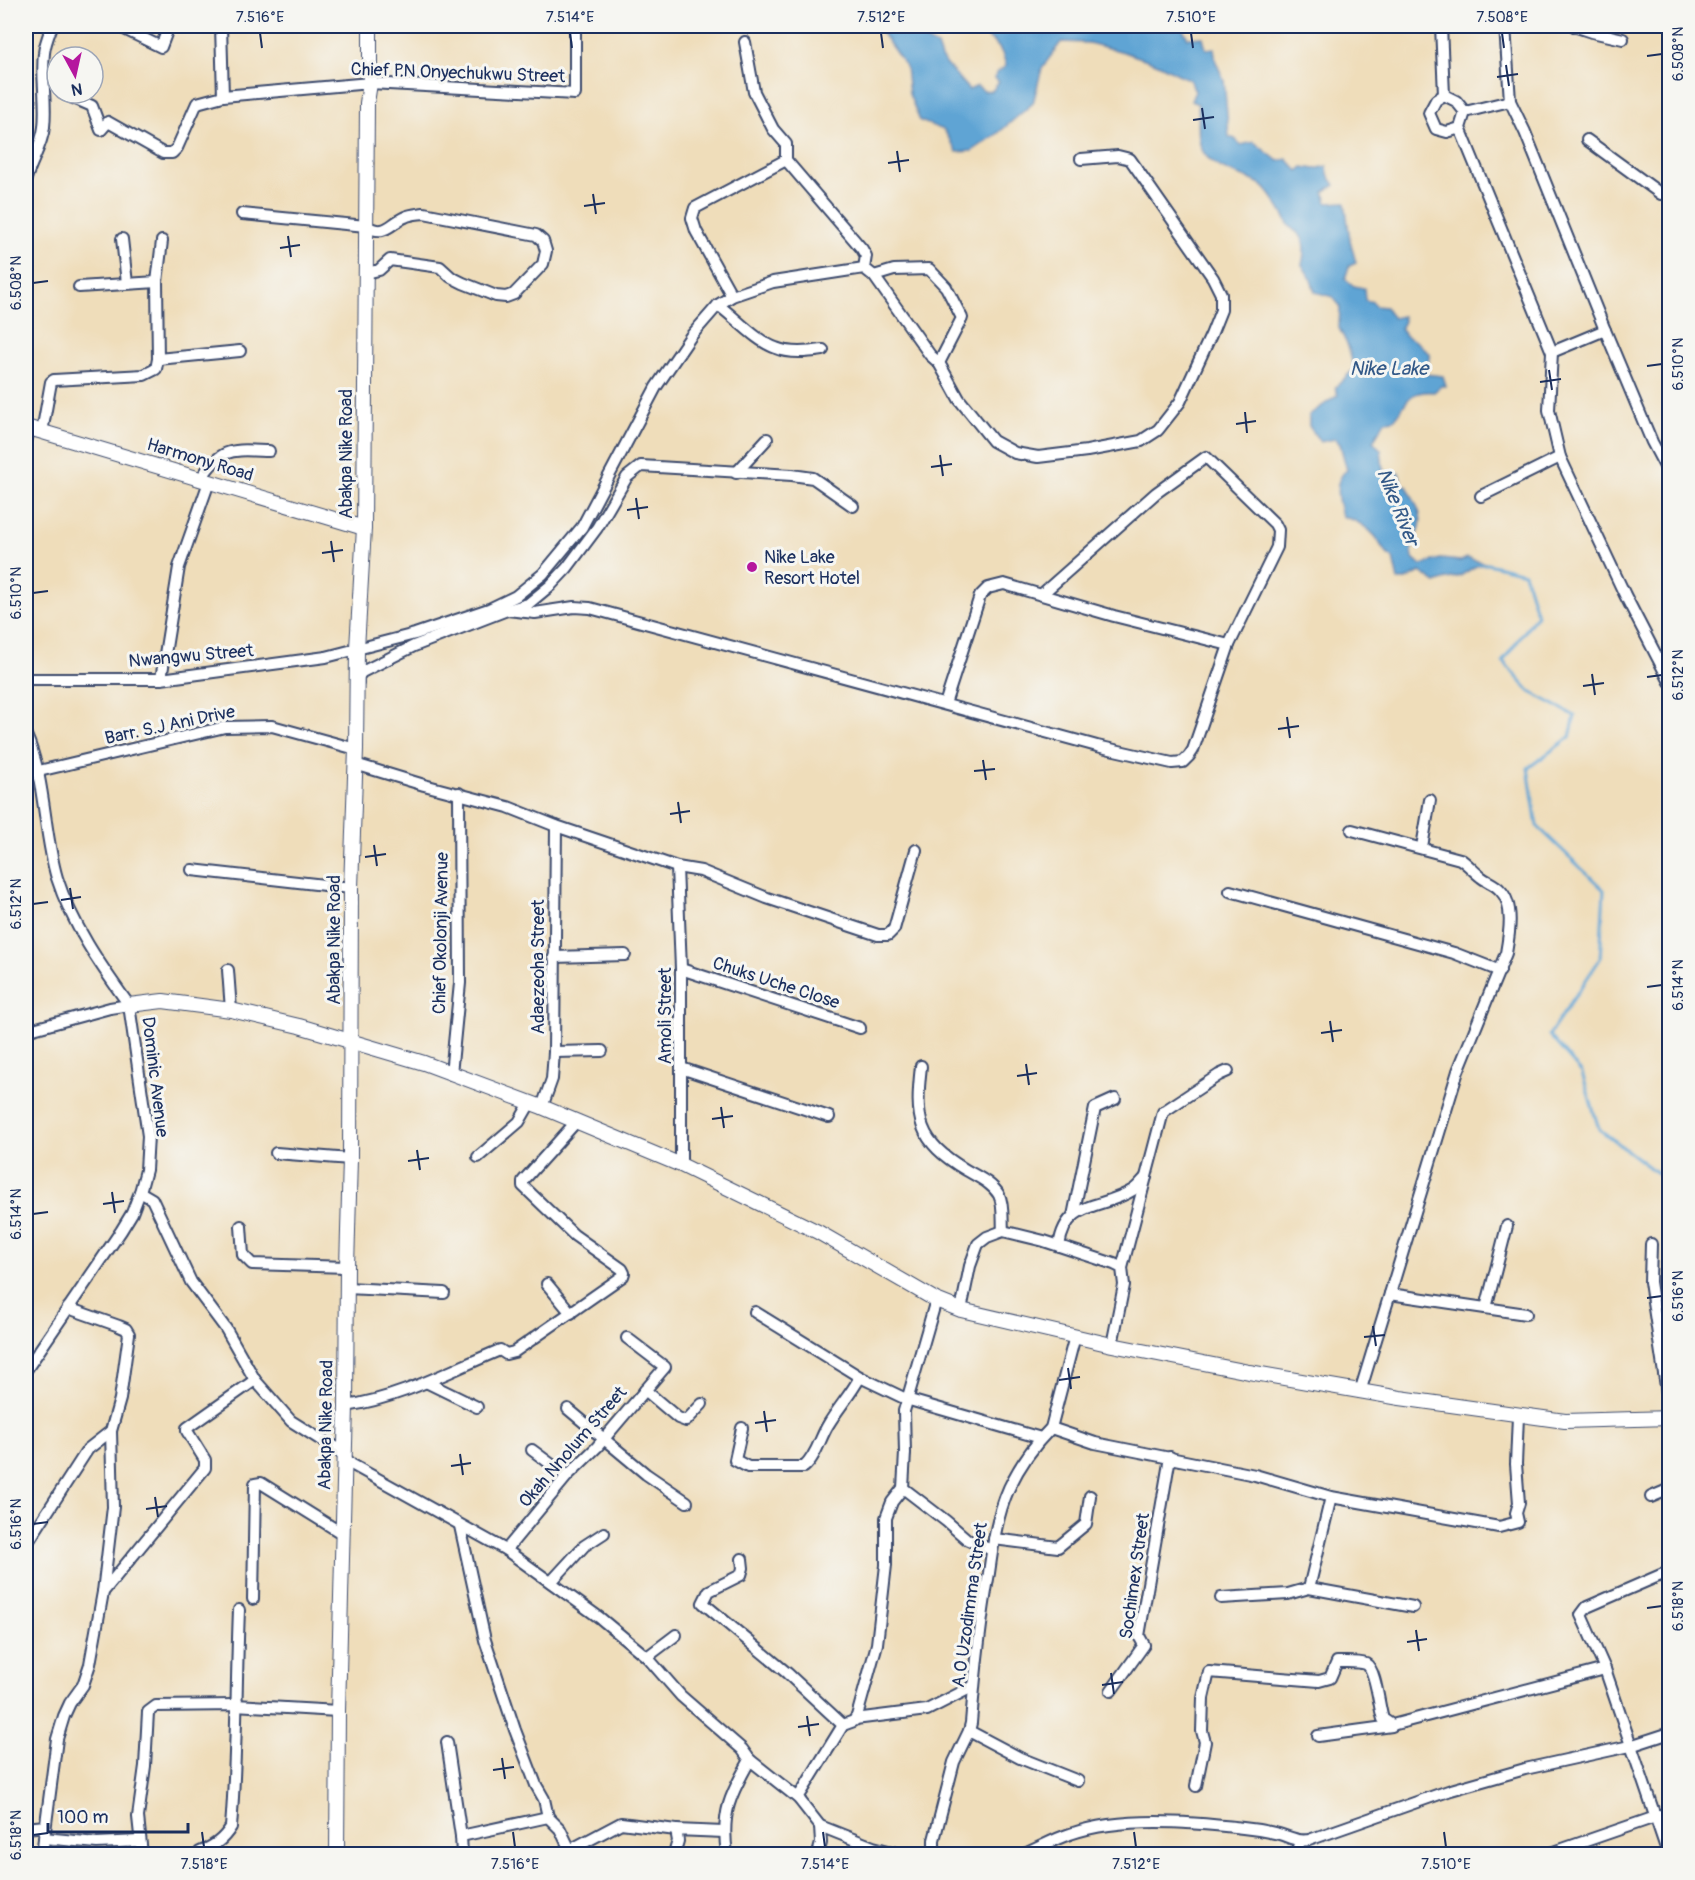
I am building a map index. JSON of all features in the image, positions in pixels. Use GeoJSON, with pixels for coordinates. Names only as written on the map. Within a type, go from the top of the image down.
{"type":"FeatureCollection","features":[{"type":"Feature","properties":{"kind":"main road","name":"Abakpa Nike Road"},"geometry":{"type":"LineString","coordinates":[[337,1854],[352,1042],[351,888],[356,764],[357,648],[364,528],[367,103],[370,83],[370,26]]}},
{"type":"Feature","properties":{"kind":"main road","name":"Harmony Road"},"geometry":{"type":"LineString","coordinates":[[31,432],[364,528]]}},
{"type":"Feature","properties":{"kind":"main road"},"geometry":{"type":"LineString","coordinates":[[129,1005],[163,1001],[231,1010],[299,1026],[424,1063],[536,1105],[681,1165],[818,1232],[936,1300],[961,1310],[1112,1345],[1360,1392],[1518,1416],[1565,1421],[1670,1416]]}},
{"type":"Feature","properties":{"kind":"street"},"geometry":{"type":"LineString","coordinates":[[26,179],[29,158],[42,143],[46,113],[43,85],[44,52],[52,26]]}},
{"type":"Feature","properties":{"kind":"street"},"geometry":{"type":"LineString","coordinates":[[118,26],[161,46],[169,26]]}},
{"type":"Feature","properties":{"kind":"street"},"geometry":{"type":"LineString","coordinates":[[220,26],[224,96]]}},
{"type":"Feature","properties":{"kind":"street","name":"Chief P.N Onyechukwu Street"},"geometry":{"type":"LineString","coordinates":[[90,105],[101,130],[108,123],[163,153],[172,153],[177,148],[197,103],[224,96],[370,83],[575,94],[575,29],[572,26]]}},
{"type":"Feature","properties":{"kind":"street"},"geometry":{"type":"LineString","coordinates":[[1440,26],[1444,95]]}},
{"type":"Feature","properties":{"kind":"street"},"geometry":{"type":"LineString","coordinates":[[1505,26],[1510,101],[1525,132],[1605,330],[1653,442],[1667,464],[1670,476]]}},
{"type":"Feature","properties":{"kind":"street"},"geometry":{"type":"LineString","coordinates":[[1574,26],[1623,39]]}},
{"type":"Feature","properties":{"kind":"street"},"geometry":{"type":"LineString","coordinates":[[745,42],[754,92],[773,129],[786,144],[786,160],[862,249],[866,256],[864,268],[874,276],[930,355],[939,363],[959,399],[993,441],[1015,453],[1038,457],[1087,451],[1141,441],[1158,430],[1180,402],[1221,310],[1221,294],[1213,278],[1130,159],[1118,156],[1081,159]]}},
{"type":"Feature","properties":{"kind":"street"},"geometry":{"type":"LineString","coordinates":[[1444,95],[1456,101],[1465,112]]}},
{"type":"Feature","properties":{"kind":"street"},"geometry":{"type":"LineString","coordinates":[[1444,95],[1436,100],[1429,113],[1436,129],[1447,132],[1460,128]]}},
{"type":"Feature","properties":{"kind":"street"},"geometry":{"type":"LineString","coordinates":[[1465,112],[1510,101]]}},
{"type":"Feature","properties":{"kind":"street"},"geometry":{"type":"LineString","coordinates":[[1465,112],[1460,128],[1552,352],[1550,410],[1560,457],[1625,595],[1670,682]]}},
{"type":"Feature","properties":{"kind":"street"},"geometry":{"type":"LineString","coordinates":[[1587,140],[1661,194],[1667,194],[1670,190]]}},
{"type":"Feature","properties":{"kind":"street"},"geometry":{"type":"LineString","coordinates":[[732,296],[696,231],[692,218],[695,208],[786,160]]}},
{"type":"Feature","properties":{"kind":"street"},"geometry":{"type":"LineString","coordinates":[[242,214],[366,226],[379,231],[386,230],[407,216],[435,214],[536,235],[543,241],[546,251],[543,264],[514,294],[507,297],[496,296],[463,283],[451,277],[440,267],[405,264],[390,260],[379,270],[366,273]]}},
{"type":"Feature","properties":{"kind":"street"},"geometry":{"type":"LineString","coordinates":[[122,239],[127,283]]}},
{"type":"Feature","properties":{"kind":"street"},"geometry":{"type":"LineString","coordinates":[[31,432],[51,382],[54,380],[144,375],[156,369],[158,282],[162,241]]}},
{"type":"Feature","properties":{"kind":"street","name":"Nwangwu Street"},"geometry":{"type":"LineString","coordinates":[[26,679],[161,679],[326,657],[415,634],[489,609],[516,596],[543,574],[582,527],[656,387],[691,336],[718,305],[732,296],[773,282],[864,268]]}},
{"type":"Feature","properties":{"kind":"street"},"geometry":{"type":"LineString","coordinates":[[874,276],[894,270],[929,269],[946,287],[962,318],[939,363]]}},
{"type":"Feature","properties":{"kind":"street"},"geometry":{"type":"LineString","coordinates":[[79,287],[158,282]]}},
{"type":"Feature","properties":{"kind":"street"},"geometry":{"type":"LineString","coordinates":[[718,305],[776,349],[797,352],[823,350]]}},
{"type":"Feature","properties":{"kind":"street"},"geometry":{"type":"LineString","coordinates":[[1552,352],[1605,330]]}},
{"type":"Feature","properties":{"kind":"street"},"geometry":{"type":"LineString","coordinates":[[158,359],[240,351]]}},
{"type":"Feature","properties":{"kind":"street"},"geometry":{"type":"LineString","coordinates":[[736,473],[767,439]]}},
{"type":"Feature","properties":{"kind":"street"},"geometry":{"type":"LineString","coordinates":[[161,679],[179,567],[209,466],[222,455],[241,450],[269,451]]}},
{"type":"Feature","properties":{"kind":"street"},"geometry":{"type":"LineString","coordinates":[[507,610],[535,613],[574,607],[590,608],[1097,746],[1173,762],[1183,762],[1192,750],[1229,645],[1277,547],[1278,530],[1275,524],[1206,457],[1156,493],[1042,594]]}},
{"type":"Feature","properties":{"kind":"street"},"geometry":{"type":"LineString","coordinates":[[1481,496],[1560,457]]}},
{"type":"Feature","properties":{"kind":"street"},"geometry":{"type":"LineString","coordinates":[[853,506],[813,478],[645,466],[637,468],[627,477],[597,528],[567,568],[528,604],[414,646],[360,674],[358,677],[356,764],[423,785],[508,807],[556,826],[677,867],[701,871],[767,898],[878,935],[888,935],[894,929],[916,850]]}},
{"type":"Feature","properties":{"kind":"street"},"geometry":{"type":"LineString","coordinates":[[945,704],[980,596],[988,588],[1004,584],[1114,616],[1229,645]]}},
{"type":"Feature","properties":{"kind":"street","name":"Barr. S.J Ani Drive"},"geometry":{"type":"LineString","coordinates":[[26,774],[225,727],[272,726],[356,749]]}},
{"type":"Feature","properties":{"kind":"street"},"geometry":{"type":"LineString","coordinates":[[26,735],[38,771],[57,877],[80,932],[129,1005],[26,1031]]}},
{"type":"Feature","properties":{"kind":"street","name":"Chief Okolonji Avenue"},"geometry":{"type":"LineString","coordinates":[[451,1074],[460,983],[459,793]]}},
{"type":"Feature","properties":{"kind":"street"},"geometry":{"type":"LineString","coordinates":[[1422,847],[1430,800]]}},
{"type":"Feature","properties":{"kind":"street","name":"Adaezeoha Street"},"geometry":{"type":"LineString","coordinates":[[478,1157],[536,1105],[552,1079],[556,826]]}},
{"type":"Feature","properties":{"kind":"street"},"geometry":{"type":"LineString","coordinates":[[1352,830],[1460,859],[1503,894],[1509,919],[1509,939],[1500,970],[1484,1003],[1458,1071],[1360,1392]]}},
{"type":"Feature","properties":{"kind":"street","name":"Amoli Street"},"geometry":{"type":"LineString","coordinates":[[677,867],[681,969],[681,1165]]}},
{"type":"Feature","properties":{"kind":"street"},"geometry":{"type":"LineString","coordinates":[[192,870],[351,888]]}},
{"type":"Feature","properties":{"kind":"street"},"geometry":{"type":"LineString","coordinates":[[1230,891],[1454,953],[1500,970]]}},
{"type":"Feature","properties":{"kind":"street"},"geometry":{"type":"LineString","coordinates":[[554,957],[625,955]]}},
{"type":"Feature","properties":{"kind":"street","name":"Chuks Uche Close"},"geometry":{"type":"LineString","coordinates":[[681,969],[860,1028]]}},
{"type":"Feature","properties":{"kind":"street"},"geometry":{"type":"LineString","coordinates":[[228,970],[231,1010]]}},
{"type":"Feature","properties":{"kind":"street","name":"Dominic Avenue"},"geometry":{"type":"LineString","coordinates":[[26,1370],[121,1231],[132,1213],[140,1192],[146,1170],[148,1136],[129,1005]]}},
{"type":"Feature","properties":{"kind":"street"},"geometry":{"type":"LineString","coordinates":[[554,1052],[602,1051]]}},
{"type":"Feature","properties":{"kind":"street"},"geometry":{"type":"LineString","coordinates":[[921,1066],[917,1102],[920,1120],[926,1135],[930,1142],[958,1165],[996,1190],[1000,1197],[1003,1231]]}},
{"type":"Feature","properties":{"kind":"street"},"geometry":{"type":"LineString","coordinates":[[681,1068],[829,1117]]}},
{"type":"Feature","properties":{"kind":"street"},"geometry":{"type":"LineString","coordinates":[[1112,1345],[1124,1285],[1122,1268],[1163,1112],[1228,1071]]}},
{"type":"Feature","properties":{"kind":"street"},"geometry":{"type":"LineString","coordinates":[[1073,1216],[1095,1108],[1114,1099]]}},
{"type":"Feature","properties":{"kind":"street"},"geometry":{"type":"LineString","coordinates":[[346,1406],[365,1404],[428,1383],[500,1350],[506,1354],[514,1352],[623,1276],[622,1269],[574,1235],[523,1186],[523,1181],[576,1122]]}},
{"type":"Feature","properties":{"kind":"street"},"geometry":{"type":"LineString","coordinates":[[276,1153],[350,1159]]}},
{"type":"Feature","properties":{"kind":"street"},"geometry":{"type":"LineString","coordinates":[[1059,1246],[1063,1227],[1073,1216],[1134,1190],[1146,1177]]}},
{"type":"Feature","properties":{"kind":"street"},"geometry":{"type":"LineString","coordinates":[[140,1192],[152,1199],[191,1282],[226,1329],[255,1380],[291,1421],[334,1446],[351,1464],[506,1550],[600,1618],[646,1657],[681,1696],[742,1749],[750,1760],[798,1798],[820,1826],[873,1847],[900,1854]]}},
{"type":"Feature","properties":{"kind":"street"},"geometry":{"type":"LineString","coordinates":[[240,1226],[243,1255],[252,1264],[347,1267]]}},
{"type":"Feature","properties":{"kind":"street"},"geometry":{"type":"LineString","coordinates":[[1486,1308],[1507,1226]]}},
{"type":"Feature","properties":{"kind":"street"},"geometry":{"type":"LineString","coordinates":[[961,1310],[970,1266],[978,1244],[987,1237],[1003,1231],[1059,1246],[1122,1268]]}},
{"type":"Feature","properties":{"kind":"street"},"geometry":{"type":"LineString","coordinates":[[1651,1244],[1650,1282],[1670,1416]]}},
{"type":"Feature","properties":{"kind":"street"},"geometry":{"type":"LineString","coordinates":[[547,1284],[571,1313]]}},
{"type":"Feature","properties":{"kind":"street"},"geometry":{"type":"LineString","coordinates":[[347,1288],[444,1293]]}},
{"type":"Feature","properties":{"kind":"street"},"geometry":{"type":"LineString","coordinates":[[1390,1293],[1526,1314]]}},
{"type":"Feature","properties":{"kind":"street"},"geometry":{"type":"LineString","coordinates":[[855,1719],[877,1644],[886,1565],[886,1518],[892,1502],[903,1488],[906,1399],[936,1300]]}},
{"type":"Feature","properties":{"kind":"street"},"geometry":{"type":"LineString","coordinates":[[42,1854],[57,1739],[64,1716],[83,1685],[90,1664],[103,1592],[113,1508],[111,1431],[120,1399],[129,1334],[126,1329],[119,1326],[68,1308]]}},
{"type":"Feature","properties":{"kind":"street"},"geometry":{"type":"LineString","coordinates":[[756,1312],[860,1377],[906,1399],[1041,1438]]}},
{"type":"Feature","properties":{"kind":"street"},"geometry":{"type":"LineString","coordinates":[[1075,1336],[1051,1428],[1095,1443],[1286,1483],[1331,1497],[1488,1526],[1499,1527],[1518,1522],[1516,1513],[1519,1503],[1516,1464],[1518,1416]]}},
{"type":"Feature","properties":{"kind":"street","name":"Okah Nnolum Street"},"geometry":{"type":"LineString","coordinates":[[506,1550],[567,1476],[605,1438],[665,1367],[627,1338]]}},
{"type":"Feature","properties":{"kind":"street"},"geometry":{"type":"LineString","coordinates":[[742,1428],[735,1454],[735,1460],[740,1464],[747,1467],[804,1467],[813,1456],[838,1409],[852,1392],[860,1377]]}},
{"type":"Feature","properties":{"kind":"street"},"geometry":{"type":"LineString","coordinates":[[103,1592],[205,1468],[205,1460],[187,1428],[255,1380]]}},
{"type":"Feature","properties":{"kind":"street"},"geometry":{"type":"LineString","coordinates":[[428,1383],[477,1407]]}},
{"type":"Feature","properties":{"kind":"street"},"geometry":{"type":"LineString","coordinates":[[645,1390],[678,1418],[686,1421],[702,1404]]}},
{"type":"Feature","properties":{"kind":"street"},"geometry":{"type":"LineString","coordinates":[[568,1409],[646,1474],[687,1502]]}},
{"type":"Feature","properties":{"kind":"street","name":"A.O Uzodimma Street"},"geometry":{"type":"LineString","coordinates":[[934,1854],[934,1840],[954,1762],[969,1731],[981,1619],[1000,1514],[1009,1488],[1041,1438],[1051,1428]]}},
{"type":"Feature","properties":{"kind":"street"},"geometry":{"type":"LineString","coordinates":[[26,1545],[88,1449],[111,1431]]}},
{"type":"Feature","properties":{"kind":"street"},"geometry":{"type":"LineString","coordinates":[[532,1450],[567,1476]]}},
{"type":"Feature","properties":{"kind":"street","name":"Sochimex Street"},"geometry":{"type":"LineString","coordinates":[[1111,1691],[1144,1645],[1139,1636],[1170,1457]]}},
{"type":"Feature","properties":{"kind":"street"},"geometry":{"type":"LineString","coordinates":[[252,1599],[255,1484],[261,1483],[343,1534]]}},
{"type":"Feature","properties":{"kind":"street"},"geometry":{"type":"LineString","coordinates":[[903,1488],[968,1540],[993,1545],[1059,1547],[1086,1524],[1090,1496]]}},
{"type":"Feature","properties":{"kind":"street"},"geometry":{"type":"LineString","coordinates":[[1651,1497],[1670,1489]]}},
{"type":"Feature","properties":{"kind":"street"},"geometry":{"type":"LineString","coordinates":[[1309,1587],[1331,1497]]}},
{"type":"Feature","properties":{"kind":"street"},"geometry":{"type":"LineString","coordinates":[[460,1526],[485,1640],[515,1730],[536,1785],[544,1799],[548,1817],[560,1829],[571,1852],[621,1823],[676,1830],[724,1832]]}},
{"type":"Feature","properties":{"kind":"street"},"geometry":{"type":"LineString","coordinates":[[551,1582],[584,1546],[604,1533]]}},
{"type":"Feature","properties":{"kind":"street"},"geometry":{"type":"LineString","coordinates":[[742,1559],[741,1575],[709,1591],[703,1603],[788,1673],[843,1725]]}},
{"type":"Feature","properties":{"kind":"street"},"geometry":{"type":"LineString","coordinates":[[1668,1854],[1605,1669],[1583,1624],[1581,1612],[1587,1607],[1670,1571]]}},
{"type":"Feature","properties":{"kind":"street"},"geometry":{"type":"LineString","coordinates":[[1221,1598],[1288,1594],[1309,1587],[1413,1607]]}},
{"type":"Feature","properties":{"kind":"street"},"geometry":{"type":"LineString","coordinates":[[200,1854],[224,1838],[231,1827],[237,1732],[235,1705],[239,1611]]}},
{"type":"Feature","properties":{"kind":"street"},"geometry":{"type":"LineString","coordinates":[[646,1657],[676,1635]]}},
{"type":"Feature","properties":{"kind":"street"},"geometry":{"type":"LineString","coordinates":[[1196,1786],[1205,1742],[1202,1731],[1203,1698],[1209,1672],[1319,1681],[1330,1678],[1337,1662],[1369,1665],[1373,1672],[1383,1719],[1392,1725]]}},
{"type":"Feature","properties":{"kind":"street"},"geometry":{"type":"LineString","coordinates":[[1318,1736],[1392,1725],[1605,1669]]}},
{"type":"Feature","properties":{"kind":"street"},"geometry":{"type":"LineString","coordinates":[[798,1798],[843,1725],[855,1719],[927,1710],[974,1686]]}},
{"type":"Feature","properties":{"kind":"street"},"geometry":{"type":"LineString","coordinates":[[142,1854],[138,1817],[144,1778],[148,1712],[156,1706],[235,1705],[338,1711]]}},
{"type":"Feature","properties":{"kind":"street"},"geometry":{"type":"LineString","coordinates":[[969,1731],[1020,1758],[1078,1780]]}},
{"type":"Feature","properties":{"kind":"street"},"geometry":{"type":"LineString","coordinates":[[1024,1854],[1070,1834],[1103,1826],[1147,1823],[1243,1828],[1280,1834],[1300,1841],[1309,1840],[1451,1790],[1526,1769],[1630,1746],[1670,1733]]}},
{"type":"Feature","properties":{"kind":"street"},"geometry":{"type":"LineString","coordinates":[[447,1742],[462,1854]]}},
{"type":"Feature","properties":{"kind":"street"},"geometry":{"type":"LineString","coordinates":[[727,1854],[724,1832],[727,1808],[735,1787],[750,1760]]}},
{"type":"Feature","properties":{"kind":"street"},"geometry":{"type":"LineString","coordinates":[[1548,1854],[1670,1812]]}},
{"type":"Feature","properties":{"kind":"street"},"geometry":{"type":"LineString","coordinates":[[461,1836],[548,1817]]}},
{"type":"Feature","properties":{"kind":"street"},"geometry":{"type":"LineString","coordinates":[[26,1828],[45,1826]]}},
{"type":"Feature","properties":{"kind":"street"},"geometry":{"type":"LineString","coordinates":[[818,1854],[821,1843],[820,1826]]}},
{"type":"Feature","properties":{"kind":"street"},"geometry":{"type":"LineString","coordinates":[[674,1854],[678,1841],[676,1830]]}},
{"type":"Feature","properties":{"kind":"street"},"geometry":{"type":"LineString","coordinates":[[44,1838],[97,1842],[140,1841]]}},
{"type":"Feature","properties":{"kind":"street"},"geometry":{"type":"LineString","coordinates":[[1296,1854],[1300,1841]]}},
{"type":"Feature","properties":{"kind":"water","name":"Nike Lake"},"geometry":{"type":"Polygon","coordinates":[[[877,26],[909,26],[910,34],[937,46],[941,58],[969,90],[977,86],[984,91],[992,91],[999,82],[995,78],[996,73],[1006,66],[1000,49],[988,38],[985,26],[1168,26],[1174,29],[1181,26],[1188,38],[1203,37],[1206,49],[1214,48],[1216,62],[1224,80],[1229,137],[1241,145],[1254,142],[1278,161],[1287,159],[1298,171],[1303,167],[1315,169],[1327,166],[1328,175],[1335,185],[1324,192],[1327,203],[1345,202],[1350,240],[1356,263],[1349,266],[1345,279],[1354,286],[1364,288],[1365,300],[1373,302],[1375,306],[1386,307],[1393,318],[1403,316],[1404,321],[1400,329],[1430,354],[1428,365],[1424,369],[1425,374],[1443,376],[1446,386],[1441,386],[1434,392],[1418,393],[1409,398],[1394,420],[1385,421],[1373,441],[1381,450],[1383,470],[1393,475],[1399,473],[1402,484],[1407,486],[1420,515],[1418,534],[1410,537],[1413,558],[1421,565],[1440,559],[1461,561],[1467,558],[1488,564],[1476,566],[1460,576],[1436,583],[1420,572],[1406,580],[1398,580],[1393,558],[1375,536],[1360,523],[1342,516],[1338,485],[1342,474],[1347,470],[1340,444],[1335,439],[1320,442],[1309,426],[1309,415],[1338,395],[1335,388],[1354,369],[1348,346],[1339,328],[1340,306],[1333,297],[1315,292],[1310,277],[1302,265],[1304,244],[1302,238],[1289,225],[1268,191],[1260,184],[1216,164],[1204,153],[1199,136],[1198,104],[1191,101],[1195,91],[1190,80],[1156,63],[1124,52],[1089,43],[1061,42],[1042,68],[1033,103],[997,134],[972,151],[957,152],[944,130],[920,121],[909,94],[906,67],[877,26]]]}},
{"type":"Feature","properties":{"kind":"waterway","name":"Nike River"},"geometry":{"type":"LineString","coordinates":[[1477,564],[1488,564],[1524,573],[1537,615],[1503,661],[1530,692],[1575,716],[1570,737],[1528,768],[1537,826],[1604,890],[1600,959],[1549,1035],[1582,1073],[1599,1129],[1670,1183]]}},
{"type":"Feature","properties":{"kind":"place","name":"Nike Lake Resort Hotel"},"geometry":{"type":"Point","coordinates":[752,567]}}]}
